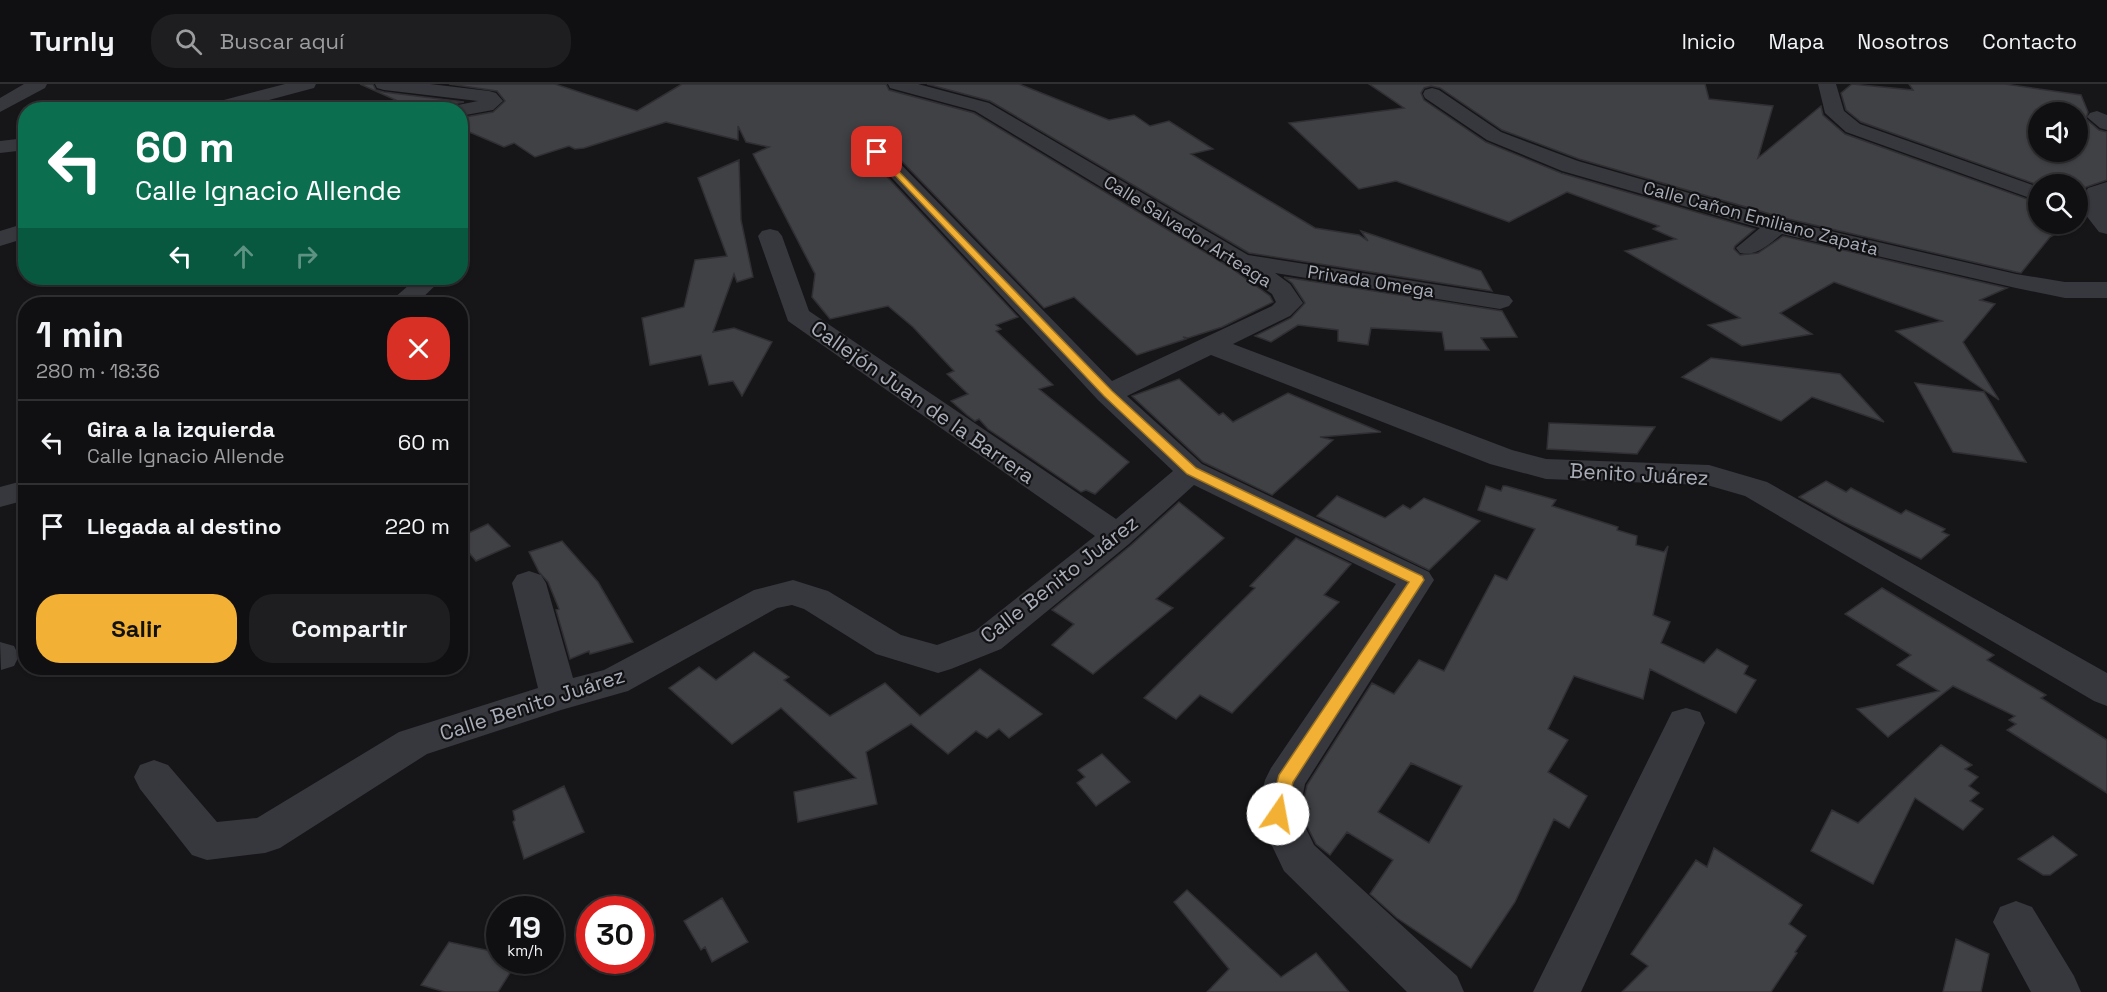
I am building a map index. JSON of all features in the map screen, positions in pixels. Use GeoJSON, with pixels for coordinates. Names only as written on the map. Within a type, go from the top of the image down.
{"type":"FeatureCollection","features":[{"type":"Feature","properties":{"kind":"street"},"geometry":{"type":"LineString","coordinates":[[0,106],[38,84]]}},
{"type":"Feature","properties":{"kind":"street"},"geometry":{"type":"LineString","coordinates":[[238,102],[307,84]]}},
{"type":"Feature","properties":{"kind":"street"},"geometry":{"type":"LineString","coordinates":[[384,84],[489,97],[493,101],[486,106],[468,109]]}},
{"type":"Feature","properties":{"kind":"street","name":"Calle Salvador Arteaga"},"geometry":{"type":"LineString","coordinates":[[897,84],[982,107],[1241,261],[1281,290],[1290,303],[1281,311],[1108,394]]}},
{"type":"Feature","properties":{"kind":"street"},"geometry":{"type":"LineString","coordinates":[[1827,84],[1835,112],[1853,128],[2028,190]]}},
{"type":"Feature","properties":{"kind":"street","name":"Calle Cañon Emiliano Zapata"},"geometry":{"type":"LineString","coordinates":[[1432,94],[1494,136],[1570,166],[1778,226],[2016,281],[2065,290],[2107,290]]}},
{"type":"Feature","properties":{"kind":"street"},"geometry":{"type":"LineString","coordinates":[[0,147],[18,145]]}},
{"type":"Feature","properties":{"kind":"street"},"geometry":{"type":"LineString","coordinates":[[877,152],[1108,394],[1191,471],[1417,580],[1285,780],[1278,814],[1299,858],[1440,992]]}},
{"type":"Feature","properties":{"kind":"street"},"geometry":{"type":"LineString","coordinates":[[2093,216],[2096,193],[2107,189]]}},
{"type":"Feature","properties":{"kind":"street"},"geometry":{"type":"LineString","coordinates":[[1748,248],[1778,226]]}},
{"type":"Feature","properties":{"kind":"street"},"geometry":{"type":"LineString","coordinates":[[0,239],[18,233]]}},
{"type":"Feature","properties":{"kind":"street","name":"Callejón Juan de la Barrera"},"geometry":{"type":"LineString","coordinates":[[771,237],[797,315],[1117,536]]}},
{"type":"Feature","properties":{"kind":"street","name":"Privada Omega"},"geometry":{"type":"LineString","coordinates":[[1241,261],[1500,301]]}},
{"type":"Feature","properties":{"kind":"street"},"geometry":{"type":"LineString","coordinates":[[410,297],[423,285]]}},
{"type":"Feature","properties":{"kind":"street","name":"Benito Juárez"},"geometry":{"type":"LineString","coordinates":[[1210,345],[1501,457],[1546,469],[1709,475],[1756,489],[2107,691]]}},
{"type":"Feature","properties":{"kind":"street","name":"Calle Benito Juárez"},"geometry":{"type":"LineString","coordinates":[[154,777],[207,842],[265,835],[413,743],[559,696],[615,681],[766,599],[793,592],[816,600],[889,645],[938,659],[988,640],[1117,536],[1191,471]]}},
{"type":"Feature","properties":{"kind":"street"},"geometry":{"type":"LineString","coordinates":[[0,497],[18,492]]}},
{"type":"Feature","properties":{"kind":"street"},"geometry":{"type":"LineString","coordinates":[[529,583],[559,696]]}},
{"type":"Feature","properties":{"kind":"street"},"geometry":{"type":"LineString","coordinates":[[1557,992],[1686,723]]}},
{"type":"Feature","properties":{"kind":"street"},"geometry":{"type":"LineString","coordinates":[[2016,922],[2057,992]]}},
{"type":"Feature","properties":{"kind":"building"},"geometry":{"type":"Polygon","coordinates":[[[360,84],[373,84],[376,90],[384,92],[464,102],[400,102],[360,84]]]}},
{"type":"Feature","properties":{"kind":"building"},"geometry":{"type":"Polygon","coordinates":[[[449,84],[555,84],[637,111],[682,84],[886,84],[889,90],[974,113],[1231,268],[1270,296],[1273,302],[1222,327],[1188,338],[1183,337],[1186,339],[1137,355],[1074,297],[1044,308],[886,145],[876,143],[868,146],[865,153],[1018,317],[996,325],[1001,329],[996,331],[1053,385],[1039,389],[1129,462],[1095,494],[1086,490],[1081,492],[988,429],[979,419],[975,421],[951,401],[968,394],[947,374],[954,371],[913,327],[888,306],[830,319],[812,297],[815,274],[753,154],[769,147],[746,142],[738,126],[738,140],[666,122],[584,148],[575,149],[569,146],[535,157],[514,143],[504,147],[468,131],[468,117],[493,112],[505,101],[497,91],[449,84]]]}},
{"type":"Feature","properties":{"kind":"building"},"geometry":{"type":"Polygon","coordinates":[[[927,84],[1019,84],[1109,120],[1134,115],[1150,126],[1169,121],[1213,149],[1191,154],[1315,228],[1359,235],[1368,241],[1361,231],[1481,271],[1492,291],[1249,253],[990,101],[927,84]]]}},
{"type":"Feature","properties":{"kind":"building"},"geometry":{"type":"Polygon","coordinates":[[[1369,84],[1705,84],[1709,99],[1773,106],[1758,158],[1821,106],[1823,115],[1845,134],[2028,199],[2028,234],[2056,234],[2050,237],[2021,273],[2016,272],[1784,218],[1579,159],[1502,130],[1440,88],[1431,86],[1424,88],[1421,93],[1424,100],[1486,142],[1561,173],[1755,229],[1735,246],[1734,249],[1740,255],[1758,253],[1783,236],[2007,288],[1980,300],[1995,304],[1963,342],[1999,400],[1896,331],[1942,321],[1834,282],[1780,313],[1812,334],[1742,346],[1708,325],[1740,318],[1625,251],[1676,239],[1653,229],[1659,226],[1567,192],[1509,222],[1396,181],[1359,189],[1289,123],[1404,108],[1369,84]]]}},
{"type":"Feature","properties":{"kind":"building"},"geometry":{"type":"Polygon","coordinates":[[[1852,84],[1913,90],[1909,84],[2005,84],[2081,95],[2084,102],[2028,102],[2028,162],[2088,162],[2088,121],[2099,130],[2107,132],[2107,180],[2088,186],[2088,174],[2028,174],[2028,181],[1861,122],[1846,110],[1841,93],[1852,84]]]}},
{"type":"Feature","properties":{"kind":"building"},"geometry":{"type":"Polygon","coordinates":[[[739,160],[741,220],[753,277],[737,282],[734,274],[713,332],[734,328],[772,342],[742,396],[733,381],[709,385],[701,355],[650,365],[642,318],[684,307],[695,260],[727,256],[698,178],[739,160]]]}},
{"type":"Feature","properties":{"kind":"building"},"geometry":{"type":"Polygon","coordinates":[[[1284,277],[1502,311],[1517,337],[1481,338],[1489,350],[1445,350],[1442,332],[1371,328],[1368,345],[1338,341],[1338,330],[1298,325],[1271,342],[1255,336],[1291,318],[1305,303],[1292,283],[1284,277]]]}},
{"type":"Feature","properties":{"kind":"building"},"geometry":{"type":"Polygon","coordinates":[[[1711,358],[1840,374],[1884,422],[1812,397],[1781,421],[1682,377],[1711,358]]]}},
{"type":"Feature","properties":{"kind":"building"},"geometry":{"type":"Polygon","coordinates":[[[1179,379],[1219,415],[1223,413],[1233,422],[1288,393],[1381,432],[1320,437],[1333,440],[1272,495],[1203,462],[1132,396],[1179,379]]]}},
{"type":"Feature","properties":{"kind":"building"},"geometry":{"type":"Polygon","coordinates":[[[1915,383],[1984,392],[2026,462],[1953,452],[1915,383]]]}},
{"type":"Feature","properties":{"kind":"building"},"geometry":{"type":"Polygon","coordinates":[[[1549,423],[1655,427],[1637,454],[1547,449],[1549,423]]]}},
{"type":"Feature","properties":{"kind":"building"},"geometry":{"type":"Polygon","coordinates":[[[1826,481],[1846,492],[1851,488],[1901,514],[1906,510],[1945,529],[1942,532],[1949,535],[1921,559],[1844,522],[1799,497],[1826,481]]]}},
{"type":"Feature","properties":{"kind":"building"},"geometry":{"type":"Polygon","coordinates":[[[1486,486],[1501,491],[1503,486],[1506,486],[1556,500],[1552,506],[1618,527],[1617,530],[1637,536],[1636,545],[1664,552],[1668,546],[1653,615],[1670,622],[1661,643],[1704,663],[1717,649],[1748,666],[1744,674],[1756,680],[1736,713],[1650,669],[1643,699],[1574,676],[1548,729],[1568,740],[1548,772],[1587,796],[1569,828],[1554,819],[1515,902],[1471,968],[1397,918],[1370,894],[1393,860],[1347,832],[1330,855],[1316,844],[1303,818],[1310,809],[1303,804],[1307,785],[1372,683],[1394,694],[1419,660],[1444,671],[1495,575],[1507,580],[1535,529],[1478,510],[1486,486]],[[1411,763],[1378,812],[1429,843],[1462,786],[1411,763]]]}},
{"type":"Feature","properties":{"kind":"building"},"geometry":{"type":"Polygon","coordinates":[[[1337,496],[1385,518],[1403,505],[1410,509],[1424,498],[1480,521],[1429,570],[1317,516],[1337,496]]]}},
{"type":"Feature","properties":{"kind":"building"},"geometry":{"type":"Polygon","coordinates":[[[1179,502],[1224,538],[1156,599],[1173,608],[1093,674],[1052,645],[1074,624],[1052,610],[1179,502]]]}},
{"type":"Feature","properties":{"kind":"building"},"geometry":{"type":"Polygon","coordinates":[[[488,524],[510,546],[476,561],[468,552],[468,533],[488,524]]]}},
{"type":"Feature","properties":{"kind":"building"},"geometry":{"type":"Polygon","coordinates":[[[1296,538],[1351,564],[1324,595],[1339,602],[1232,713],[1200,695],[1176,719],[1144,698],[1255,588],[1250,586],[1296,538]]]}},
{"type":"Feature","properties":{"kind":"building"},"geometry":{"type":"Polygon","coordinates":[[[562,541],[598,582],[633,642],[590,654],[589,651],[570,659],[556,610],[559,609],[548,582],[539,572],[529,552],[562,541]]]}},
{"type":"Feature","properties":{"kind":"building"},"geometry":{"type":"Polygon","coordinates":[[[1882,588],[1994,655],[1987,660],[2046,695],[2041,698],[2107,740],[2107,793],[2007,730],[2016,724],[2009,720],[2015,716],[1953,686],[1888,737],[1857,709],[1939,691],[1897,665],[1911,655],[1845,614],[1882,588]]]}},
{"type":"Feature","properties":{"kind":"building"},"geometry":{"type":"Polygon","coordinates":[[[754,652],[789,677],[784,680],[830,716],[885,683],[920,716],[980,669],[1042,714],[1009,738],[999,729],[987,738],[976,731],[948,754],[911,724],[866,752],[877,804],[798,822],[794,792],[856,778],[781,708],[732,744],[669,688],[699,667],[716,680],[754,652]]]}},
{"type":"Feature","properties":{"kind":"building"},"geometry":{"type":"Polygon","coordinates":[[[1941,745],[1972,765],[1965,769],[1978,777],[1969,786],[1979,793],[1970,801],[1983,809],[1963,830],[1915,798],[1873,884],[1811,851],[1832,810],[1858,823],[1941,745]]]}},
{"type":"Feature","properties":{"kind":"building"},"geometry":{"type":"Polygon","coordinates":[[[1102,754],[1130,782],[1096,806],[1077,783],[1085,777],[1078,770],[1102,754]]]}},
{"type":"Feature","properties":{"kind":"building"},"geometry":{"type":"Polygon","coordinates":[[[564,786],[584,832],[524,859],[513,822],[515,820],[513,811],[564,786]]]}},
{"type":"Feature","properties":{"kind":"building"},"geometry":{"type":"Polygon","coordinates":[[[2053,836],[2077,855],[2050,875],[2043,875],[2018,859],[2053,836]]]}},
{"type":"Feature","properties":{"kind":"building"},"geometry":{"type":"Polygon","coordinates":[[[1714,848],[1802,905],[1789,924],[1806,936],[1795,952],[1797,953],[1771,992],[1622,992],[1648,966],[1631,954],[1696,860],[1707,867],[1714,848]]]}},
{"type":"Feature","properties":{"kind":"building"},"geometry":{"type":"Polygon","coordinates":[[[1187,890],[1281,977],[1316,953],[1349,992],[1207,992],[1229,969],[1174,902],[1187,890]]]}},
{"type":"Feature","properties":{"kind":"building"},"geometry":{"type":"Polygon","coordinates":[[[722,898],[748,942],[712,962],[705,947],[701,950],[684,921],[722,898]]]}},
{"type":"Feature","properties":{"kind":"building"},"geometry":{"type":"Polygon","coordinates":[[[1956,939],[1989,954],[1981,992],[1943,992],[1956,939]]]}},
{"type":"Feature","properties":{"kind":"building"},"geometry":{"type":"Polygon","coordinates":[[[449,942],[486,950],[486,974],[509,974],[498,992],[445,992],[421,985],[449,942]]]}},
{"type":"Feature","properties":{"kind":"route"},"geometry":{"type":"LineString","coordinates":[[877,152],[1108,394],[1191,471],[1417,580],[1285,780],[1278,814]]}}]}
